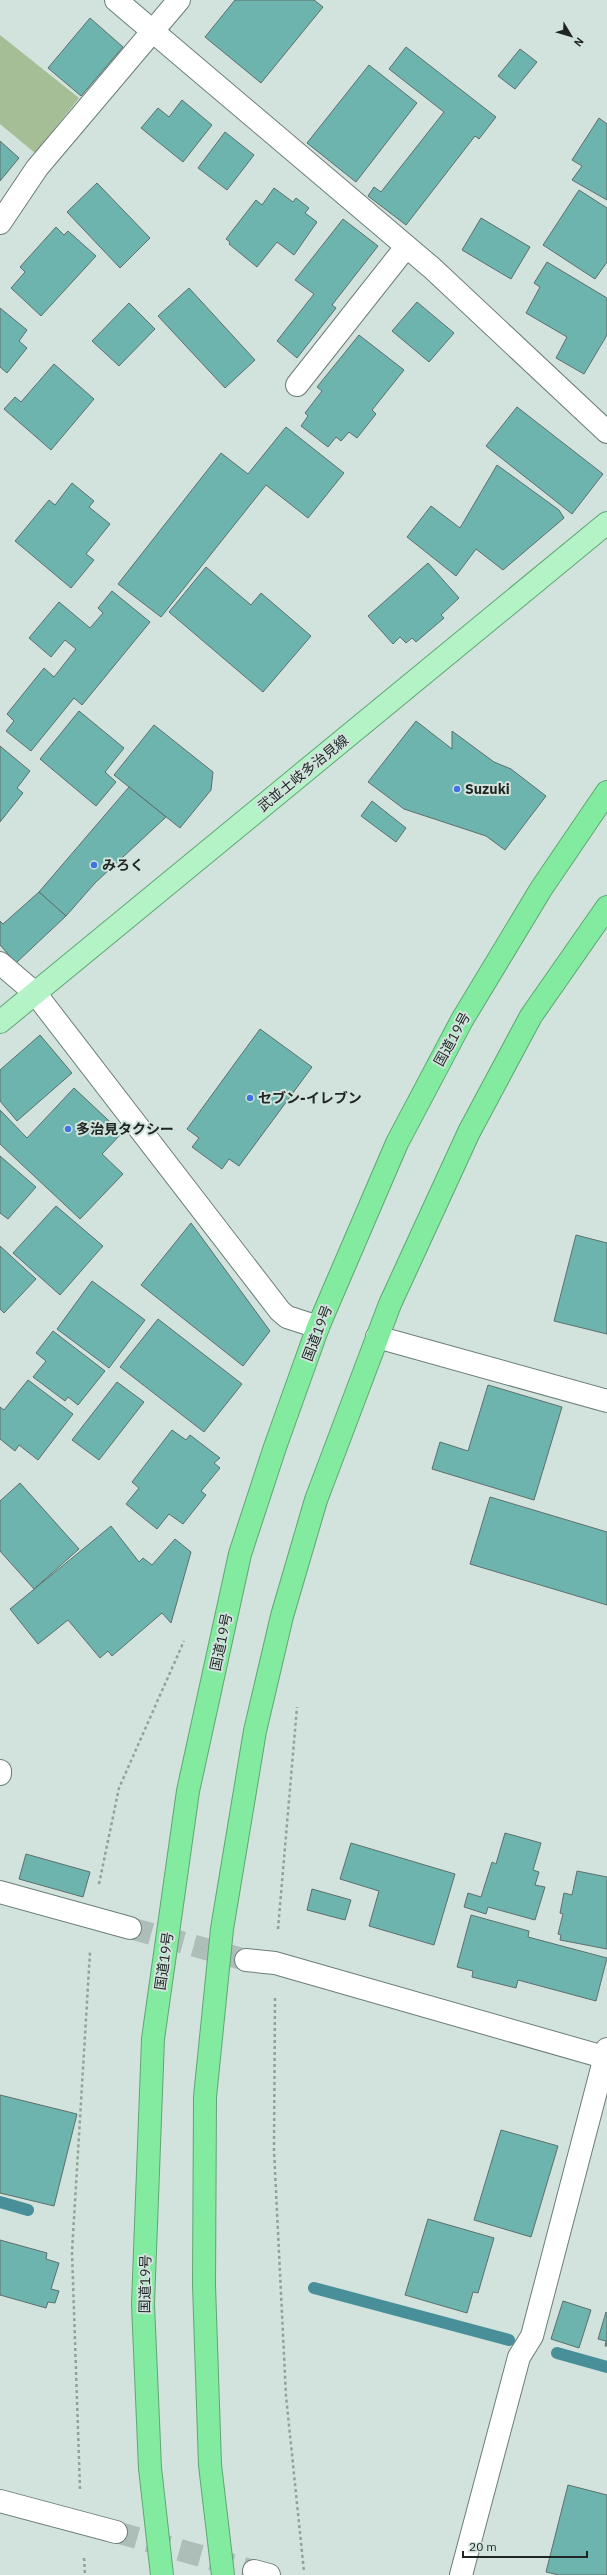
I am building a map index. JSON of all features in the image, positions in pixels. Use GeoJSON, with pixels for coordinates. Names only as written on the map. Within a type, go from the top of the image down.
{"type":"FeatureCollection","features":[{"type":"Feature","properties":{"kind":"highway","name":"国道19号"},"geometry":{"type":"LineString","coordinates":[[162,2575],[150,2468],[143,2304],[153,2039],[188,1791],[240,1554],[275,1447],[318,1327],[397,1143],[462,1020],[541,889],[607,792]]}},
{"type":"Feature","properties":{"kind":"highway"},"geometry":{"type":"LineString","coordinates":[[223,2575],[210,2465],[204,2285],[205,2097],[222,1929],[255,1731],[282,1616],[316,1500],[377,1337],[469,1132],[531,1016],[607,907]]}},
{"type":"Feature","properties":{"kind":"main road","name":"武並土岐多治見線"},"geometry":{"type":"LineString","coordinates":[[0,1022],[607,523]]}},
{"type":"Feature","properties":{"kind":"street"},"geometry":{"type":"LineString","coordinates":[[116,0],[406,247],[607,432]]}},
{"type":"Feature","properties":{"kind":"street"},"geometry":{"type":"LineString","coordinates":[[0,223],[37,168],[153,33],[179,0]]}},
{"type":"Feature","properties":{"kind":"street"},"geometry":{"type":"LineString","coordinates":[[297,386],[406,247]]}},
{"type":"Feature","properties":{"kind":"street"},"geometry":{"type":"LineString","coordinates":[[0,963],[35,993],[280,1311],[287,1317],[318,1327]]}},
{"type":"Feature","properties":{"kind":"street"},"geometry":{"type":"LineString","coordinates":[[377,1337],[607,1401]]}},
{"type":"Feature","properties":{"kind":"street"},"geometry":{"type":"LineString","coordinates":[[0,1892],[130,1928]]}},
{"type":"Feature","properties":{"kind":"street"},"geometry":{"type":"LineString","coordinates":[[246,1960],[275,1963],[606,2055],[532,2336],[519,2357],[461,2575]]}},
{"type":"Feature","properties":{"kind":"street"},"geometry":{"type":"LineString","coordinates":[[0,2501],[116,2532]]}},
{"type":"Feature","properties":{"kind":"path"},"geometry":{"type":"LineString","coordinates":[[85,2575],[81,2523],[72,2252],[92,1918],[119,1788],[184,1641]]}},
{"type":"Feature","properties":{"kind":"path"},"geometry":{"type":"LineString","coordinates":[[297,1704],[275,1963],[274,2150],[286,2388],[304,2575]]}},
{"type":"Feature","properties":{"kind":"green space"},"geometry":{"type":"Polygon","coordinates":[[[0,35],[79,98],[35,153],[0,124],[0,35]]]}},
{"type":"Feature","properties":{"kind":"building"},"geometry":{"type":"Polygon","coordinates":[[[235,0],[314,0],[323,7],[261,83],[205,37],[235,0]]]}},
{"type":"Feature","properties":{"kind":"building"},"geometry":{"type":"Polygon","coordinates":[[[90,18],[123,47],[81,96],[48,68],[90,18]]]}},
{"type":"Feature","properties":{"kind":"building"},"geometry":{"type":"Polygon","coordinates":[[[406,47],[496,117],[479,139],[475,136],[406,225],[368,196],[374,187],[381,192],[444,112],[389,69],[406,47]]]}},
{"type":"Feature","properties":{"kind":"building"},"geometry":{"type":"Polygon","coordinates":[[[520,49],[537,62],[515,89],[498,76],[520,49]]]}},
{"type":"Feature","properties":{"kind":"building"},"geometry":{"type":"Polygon","coordinates":[[[369,65],[417,103],[356,182],[307,143],[369,65]]]}},
{"type":"Feature","properties":{"kind":"building"},"geometry":{"type":"Polygon","coordinates":[[[182,100],[212,125],[183,162],[141,128],[158,108],[169,117],[182,100]]]}},
{"type":"Feature","properties":{"kind":"building"},"geometry":{"type":"Polygon","coordinates":[[[599,118],[607,124],[607,200],[572,180],[582,166],[572,160],[599,118]]]}},
{"type":"Feature","properties":{"kind":"building"},"geometry":{"type":"Polygon","coordinates":[[[225,132],[254,155],[227,190],[198,168],[225,132]]]}},
{"type":"Feature","properties":{"kind":"building"},"geometry":{"type":"Polygon","coordinates":[[[0,141],[19,158],[0,181],[0,141]]]}},
{"type":"Feature","properties":{"kind":"building"},"geometry":{"type":"Polygon","coordinates":[[[97,183],[150,238],[120,268],[67,212],[97,183]]]}},
{"type":"Feature","properties":{"kind":"building"},"geometry":{"type":"Polygon","coordinates":[[[274,188],[293,202],[296,198],[309,208],[305,213],[317,222],[294,255],[277,242],[257,267],[229,244],[230,242],[226,239],[256,200],[262,205],[274,188]]]}},
{"type":"Feature","properties":{"kind":"building"},"geometry":{"type":"Polygon","coordinates":[[[579,190],[607,208],[607,262],[595,279],[543,245],[579,190]]]}},
{"type":"Feature","properties":{"kind":"building"},"geometry":{"type":"Polygon","coordinates":[[[481,218],[530,247],[511,279],[462,250],[481,218]]]}},
{"type":"Feature","properties":{"kind":"building"},"geometry":{"type":"Polygon","coordinates":[[[343,219],[378,246],[332,305],[336,308],[297,358],[277,341],[314,294],[295,280],[343,219]]]}},
{"type":"Feature","properties":{"kind":"building"},"geometry":{"type":"Polygon","coordinates":[[[56,227],[64,235],[68,231],[96,256],[41,316],[11,288],[25,272],[20,267],[56,227]]]}},
{"type":"Feature","properties":{"kind":"building"},"geometry":{"type":"Polygon","coordinates":[[[547,262],[607,298],[607,335],[584,374],[556,358],[567,337],[526,313],[540,287],[534,283],[547,262]]]}},
{"type":"Feature","properties":{"kind":"building"},"geometry":{"type":"Polygon","coordinates":[[[189,288],[255,360],[225,388],[158,316],[189,288]]]}},
{"type":"Feature","properties":{"kind":"building"},"geometry":{"type":"Polygon","coordinates":[[[417,302],[454,333],[429,362],[392,331],[417,302]]]}},
{"type":"Feature","properties":{"kind":"building"},"geometry":{"type":"Polygon","coordinates":[[[129,303],[155,329],[119,366],[92,341],[129,303]]]}},
{"type":"Feature","properties":{"kind":"building"},"geometry":{"type":"Polygon","coordinates":[[[0,308],[27,330],[19,341],[27,348],[7,373],[0,367],[0,308]]]}},
{"type":"Feature","properties":{"kind":"building"},"geometry":{"type":"Polygon","coordinates":[[[359,335],[404,370],[372,410],[376,414],[357,438],[349,432],[341,441],[336,437],[328,447],[301,426],[308,416],[305,413],[322,391],[317,387],[359,335]]]}},
{"type":"Feature","properties":{"kind":"building"},"geometry":{"type":"Polygon","coordinates":[[[54,364],[94,399],[51,450],[4,409],[15,397],[21,402],[54,364]]]}},
{"type":"Feature","properties":{"kind":"building"},"geometry":{"type":"Polygon","coordinates":[[[517,407],[603,474],[572,514],[486,446],[517,407]]]}},
{"type":"Feature","properties":{"kind":"building"},"geometry":{"type":"Polygon","coordinates":[[[286,427],[344,473],[308,518],[266,485],[161,617],[118,584],[221,453],[248,474],[286,427]]]}},
{"type":"Feature","properties":{"kind":"building"},"geometry":{"type":"Polygon","coordinates":[[[497,465],[559,510],[564,518],[503,570],[476,549],[456,576],[407,537],[431,506],[460,528],[497,465]]]}},
{"type":"Feature","properties":{"kind":"building"},"geometry":{"type":"Polygon","coordinates":[[[72,483],[94,501],[89,507],[110,524],[86,554],[94,560],[71,588],[15,541],[49,500],[55,505],[72,483]]]}},
{"type":"Feature","properties":{"kind":"building"},"geometry":{"type":"Polygon","coordinates":[[[428,563],[459,598],[441,615],[444,618],[416,642],[412,638],[406,643],[400,637],[393,644],[368,616],[428,563]]]}},
{"type":"Feature","properties":{"kind":"building"},"geometry":{"type":"Polygon","coordinates":[[[206,567],[251,605],[261,593],[311,636],[263,692],[169,612],[206,567]]]}},
{"type":"Feature","properties":{"kind":"building"},"geometry":{"type":"Polygon","coordinates":[[[112,591],[150,622],[82,705],[74,698],[31,751],[6,731],[14,721],[7,714],[44,668],[54,677],[76,649],[65,640],[51,657],[29,638],[59,602],[90,628],[103,613],[98,608],[112,591]]]}},
{"type":"Feature","properties":{"kind":"building"},"geometry":{"type":"Polygon","coordinates":[[[79,711],[124,748],[105,772],[116,782],[96,806],[40,759],[79,711]]]}},
{"type":"Feature","properties":{"kind":"building","name":"Suzuki"},"geometry":{"type":"Polygon","coordinates":[[[416,721],[452,749],[452,731],[494,762],[511,769],[546,796],[505,850],[486,836],[404,809],[368,782],[416,721]]]}},
{"type":"Feature","properties":{"kind":"building"},"geometry":{"type":"Polygon","coordinates":[[[154,725],[213,772],[211,790],[180,828],[114,775],[154,725]]]}},
{"type":"Feature","properties":{"kind":"building"},"geometry":{"type":"Polygon","coordinates":[[[0,746],[30,771],[17,788],[23,793],[0,822],[0,746]]]}},
{"type":"Feature","properties":{"kind":"building"},"geometry":{"type":"Polygon","coordinates":[[[129,787],[166,817],[95,883],[66,916],[39,892],[129,787]]]}},
{"type":"Feature","properties":{"kind":"building"},"geometry":{"type":"Polygon","coordinates":[[[372,801],[406,828],[396,842],[361,816],[372,801]]]}},
{"type":"Feature","properties":{"kind":"building"},"geometry":{"type":"Polygon","coordinates":[[[39,892],[66,916],[16,963],[0,945],[0,921],[3,924],[39,892]]]}},
{"type":"Feature","properties":{"kind":"building","name":"セブン-イレブン"},"geometry":{"type":"Polygon","coordinates":[[[260,1029],[312,1067],[239,1166],[229,1159],[222,1169],[192,1147],[199,1138],[187,1129],[260,1029]]]}},
{"type":"Feature","properties":{"kind":"building"},"geometry":{"type":"Polygon","coordinates":[[[40,1035],[72,1073],[17,1121],[0,1101],[0,1070],[40,1035]]]}},
{"type":"Feature","properties":{"kind":"building"},"geometry":{"type":"Polygon","coordinates":[[[74,1088],[122,1133],[102,1154],[123,1174],[80,1219],[0,1144],[0,1110],[27,1138],[74,1088]]]}},
{"type":"Feature","properties":{"kind":"building"},"geometry":{"type":"Polygon","coordinates":[[[0,1156],[36,1187],[8,1219],[0,1213],[0,1156]]]}},
{"type":"Feature","properties":{"kind":"building"},"geometry":{"type":"Polygon","coordinates":[[[56,1206],[103,1246],[60,1295],[13,1253],[56,1206]]]}},
{"type":"Feature","properties":{"kind":"building"},"geometry":{"type":"Polygon","coordinates":[[[191,1223],[270,1331],[243,1366],[141,1285],[191,1223]]]}},
{"type":"Feature","properties":{"kind":"building"},"geometry":{"type":"Polygon","coordinates":[[[576,1235],[607,1243],[607,1334],[554,1321],[576,1235]]]}},
{"type":"Feature","properties":{"kind":"building"},"geometry":{"type":"Polygon","coordinates":[[[0,1246],[36,1279],[4,1313],[0,1309],[0,1246]]]}},
{"type":"Feature","properties":{"kind":"building"},"geometry":{"type":"Polygon","coordinates":[[[92,1281],[145,1320],[109,1368],[57,1329],[92,1281]]]}},
{"type":"Feature","properties":{"kind":"building"},"geometry":{"type":"Polygon","coordinates":[[[158,1319],[242,1384],[204,1432],[120,1367],[158,1319]]]}},
{"type":"Feature","properties":{"kind":"building"},"geometry":{"type":"Polygon","coordinates":[[[53,1331],[105,1371],[78,1405],[68,1397],[65,1401],[33,1377],[46,1361],[36,1353],[53,1331]]]}},
{"type":"Feature","properties":{"kind":"building"},"geometry":{"type":"Polygon","coordinates":[[[28,1380],[73,1414],[38,1460],[19,1445],[15,1451],[0,1439],[0,1407],[4,1410],[28,1380]]]}},
{"type":"Feature","properties":{"kind":"building"},"geometry":{"type":"Polygon","coordinates":[[[117,1382],[144,1402],[99,1460],[72,1440],[117,1382]]]}},
{"type":"Feature","properties":{"kind":"building"},"geometry":{"type":"Polygon","coordinates":[[[488,1385],[562,1407],[534,1500],[432,1469],[440,1442],[468,1451],[488,1385]]]}},
{"type":"Feature","properties":{"kind":"building"},"geometry":{"type":"Polygon","coordinates":[[[172,1430],[186,1440],[190,1435],[220,1458],[214,1463],[220,1468],[201,1491],[206,1495],[183,1524],[169,1514],[157,1529],[126,1504],[139,1488],[132,1482],[172,1430]]]}},
{"type":"Feature","properties":{"kind":"building"},"geometry":{"type":"Polygon","coordinates":[[[20,1483],[79,1549],[34,1589],[0,1551],[0,1501],[20,1483]]]}},
{"type":"Feature","properties":{"kind":"building"},"geometry":{"type":"Polygon","coordinates":[[[490,1497],[607,1532],[607,1605],[470,1564],[490,1497]]]}},
{"type":"Feature","properties":{"kind":"building"},"geometry":{"type":"Polygon","coordinates":[[[111,1526],[139,1562],[143,1558],[152,1565],[175,1539],[191,1552],[171,1623],[162,1613],[112,1656],[108,1651],[100,1658],[68,1620],[38,1644],[10,1609],[111,1526]]]}},
{"type":"Feature","properties":{"kind":"building"},"geometry":{"type":"Polygon","coordinates":[[[505,1833],[541,1843],[533,1870],[539,1872],[535,1885],[545,1887],[535,1920],[488,1907],[486,1914],[464,1907],[468,1893],[481,1897],[492,1862],[496,1864],[505,1833]]]}},
{"type":"Feature","properties":{"kind":"building"},"geometry":{"type":"Polygon","coordinates":[[[351,1843],[455,1874],[434,1945],[369,1926],[379,1891],[340,1879],[351,1843]]]}},
{"type":"Feature","properties":{"kind":"building"},"geometry":{"type":"Polygon","coordinates":[[[26,1854],[90,1872],[83,1897],[19,1879],[26,1854]]]}},
{"type":"Feature","properties":{"kind":"building"},"geometry":{"type":"Polygon","coordinates":[[[577,1871],[607,1877],[607,1949],[560,1940],[561,1935],[558,1934],[563,1914],[560,1913],[564,1893],[572,1895],[577,1871]]]}},
{"type":"Feature","properties":{"kind":"building"},"geometry":{"type":"Polygon","coordinates":[[[312,1889],[351,1900],[345,1920],[307,1910],[312,1889]]]}},
{"type":"Feature","properties":{"kind":"building"},"geometry":{"type":"Polygon","coordinates":[[[471,1915],[529,1931],[528,1937],[607,1958],[596,2001],[518,1980],[516,1988],[472,1977],[473,1971],[457,1967],[471,1915]]]}},
{"type":"Feature","properties":{"kind":"building"},"geometry":{"type":"Polygon","coordinates":[[[0,2095],[77,2114],[54,2206],[0,2193],[0,2095]]]}},
{"type":"Feature","properties":{"kind":"building"},"geometry":{"type":"Polygon","coordinates":[[[501,2130],[558,2146],[531,2237],[474,2220],[501,2130]]]}},
{"type":"Feature","properties":{"kind":"building"},"geometry":{"type":"Polygon","coordinates":[[[428,2219],[494,2238],[478,2293],[473,2292],[467,2313],[405,2295],[428,2219]]]}},
{"type":"Feature","properties":{"kind":"building"},"geometry":{"type":"Polygon","coordinates":[[[0,2240],[47,2253],[46,2259],[59,2263],[51,2289],[59,2291],[55,2303],[48,2302],[46,2308],[0,2295],[0,2240]]]}},
{"type":"Feature","properties":{"kind":"building"},"geometry":{"type":"Polygon","coordinates":[[[563,2301],[591,2310],[579,2348],[551,2339],[563,2301]]]}},
{"type":"Feature","properties":{"kind":"building"},"geometry":{"type":"Polygon","coordinates":[[[606,2312],[607,2346],[605,2346],[606,2341],[598,2339],[606,2312]]]}},
{"type":"Feature","properties":{"kind":"building"},"geometry":{"type":"Polygon","coordinates":[[[568,2485],[607,2495],[607,2575],[559,2575],[546,2572],[568,2485]]]}},
{"type":"Feature","properties":{"kind":"waterway"},"geometry":{"type":"LineString","coordinates":[[0,2202],[28,2210]]}},
{"type":"Feature","properties":{"kind":"waterway"},"geometry":{"type":"LineString","coordinates":[[314,2288],[509,2340]]}},
{"type":"Feature","properties":{"kind":"waterway"},"geometry":{"type":"LineString","coordinates":[[557,2353],[607,2367]]}},
{"type":"Feature","properties":{"kind":"tunnel"},"geometry":{"type":"LineString","coordinates":[[130,1928],[246,1960]]}},
{"type":"Feature","properties":{"kind":"tunnel"},"geometry":{"type":"LineString","coordinates":[[116,2532],[254,2571]]}},
{"type":"Feature","properties":{"kind":"place","name":"Suzuki"},"geometry":{"type":"Point","coordinates":[457,789]}},
{"type":"Feature","properties":{"kind":"place","name":"みろく"},"geometry":{"type":"Point","coordinates":[94,865]}},
{"type":"Feature","properties":{"kind":"place","name":"セブン-イレブン"},"geometry":{"type":"Point","coordinates":[250,1098]}},
{"type":"Feature","properties":{"kind":"place","name":"多治見タクシー"},"geometry":{"type":"Point","coordinates":[68,1129]}}]}
